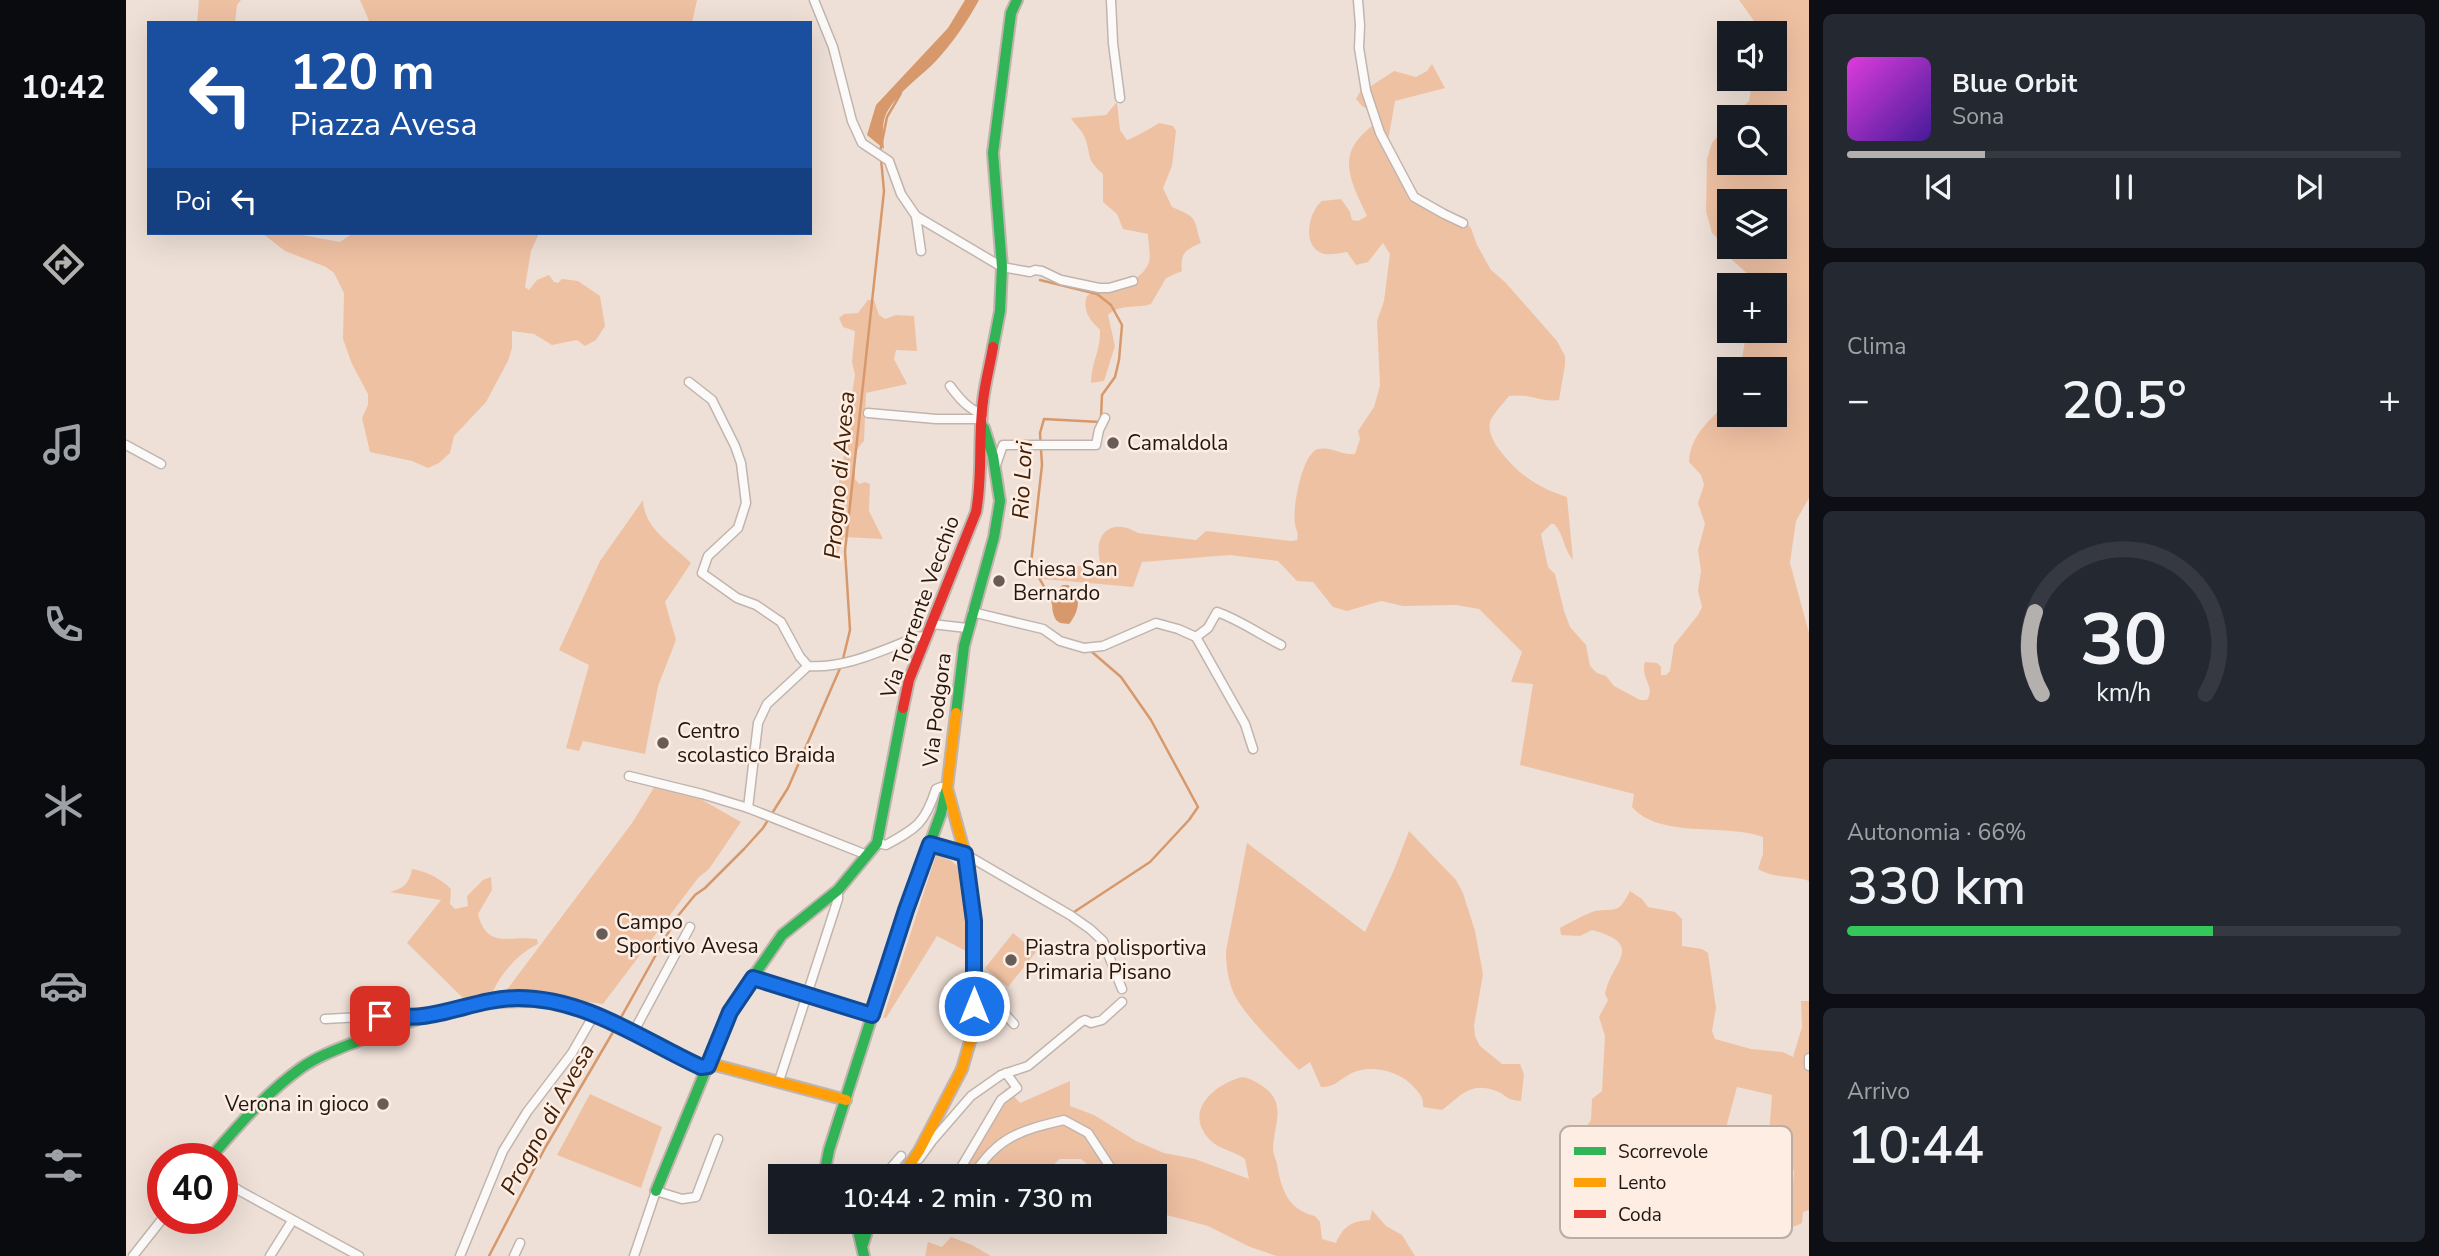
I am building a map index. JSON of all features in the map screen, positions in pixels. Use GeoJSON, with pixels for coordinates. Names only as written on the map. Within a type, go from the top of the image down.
{"type":"FeatureCollection","features":[{"type":"Feature","properties":{"kind":"street"},"geometry":{"type":"LineString","coordinates":[[814,0],[833,47],[852,121],[862,143],[889,162],[901,194],[916,216],[1002,267],[1030,272],[1042,271],[1061,280],[1099,288],[1110,288],[1133,281]]}},
{"type":"Feature","properties":{"kind":"street","name":"Via Torrente Vecchio"},"geometry":{"type":"LineString","coordinates":[[877,844],[909,680],[976,512],[981,484],[980,449],[1000,311],[1002,267],[993,153],[1011,13],[1017,0]]}},
{"type":"Feature","properties":{"kind":"street"},"geometry":{"type":"LineString","coordinates":[[1111,0],[1120,99]]}},
{"type":"Feature","properties":{"kind":"street"},"geometry":{"type":"LineString","coordinates":[[1357,0],[1359,48],[1366,91],[1380,132],[1413,197],[1463,223]]}},
{"type":"Feature","properties":{"kind":"street"},"geometry":{"type":"LineString","coordinates":[[916,216],[921,251]]}},
{"type":"Feature","properties":{"kind":"street"},"geometry":{"type":"LineString","coordinates":[[689,382],[712,400],[735,446],[741,463],[746,503],[738,528],[708,556],[702,572],[737,598],[756,605],[781,622],[800,657],[808,666]]}},
{"type":"Feature","properties":{"kind":"street"},"geometry":{"type":"LineString","coordinates":[[950,386],[960,400],[983,420]]}},
{"type":"Feature","properties":{"kind":"street"},"geometry":{"type":"LineString","coordinates":[[868,413],[983,420]]}},
{"type":"Feature","properties":{"kind":"street"},"geometry":{"type":"LineString","coordinates":[[995,468],[1003,445],[1096,445],[1105,418]]}},
{"type":"Feature","properties":{"kind":"street","name":"Via Podgora"},"geometry":{"type":"LineString","coordinates":[[910,1164],[962,1069],[974,1028],[974,921],[965,854],[947,788],[967,628],[994,537],[1000,501],[983,420]]}},
{"type":"Feature","properties":{"kind":"street"},"geometry":{"type":"LineString","coordinates":[[126,445],[161,464]]}},
{"type":"Feature","properties":{"kind":"street"},"geometry":{"type":"LineString","coordinates":[[972,612],[1043,629],[1060,641],[1084,648],[1103,646],[1156,623],[1196,637],[1244,724],[1253,749]]}},
{"type":"Feature","properties":{"kind":"street"},"geometry":{"type":"LineString","coordinates":[[1196,637],[1208,628],[1217,612],[1242,622],[1281,645]]}},
{"type":"Feature","properties":{"kind":"street"},"geometry":{"type":"LineString","coordinates":[[932,624],[967,628]]}},
{"type":"Feature","properties":{"kind":"street"},"geometry":{"type":"LineString","coordinates":[[748,808],[758,723],[767,704],[808,666],[849,662],[926,636]]}},
{"type":"Feature","properties":{"kind":"street"},"geometry":{"type":"LineString","coordinates":[[629,776],[748,808],[867,855]]}},
{"type":"Feature","properties":{"kind":"street"},"geometry":{"type":"LineString","coordinates":[[634,1256],[656,1191],[730,1012],[782,935],[838,890],[877,844],[886,845],[913,829],[927,815],[936,789],[947,788],[826,1164]]}},
{"type":"Feature","properties":{"kind":"street"},"geometry":{"type":"LineString","coordinates":[[930,844],[965,854],[1090,929],[1103,941],[1122,989]]}},
{"type":"Feature","properties":{"kind":"street"},"geometry":{"type":"LineString","coordinates":[[779,1081],[838,899],[838,890]]}},
{"type":"Feature","properties":{"kind":"street"},"geometry":{"type":"LineString","coordinates":[[634,1033],[690,927]]}},
{"type":"Feature","properties":{"kind":"street"},"geometry":{"type":"LineString","coordinates":[[753,978],[872,1015]]}},
{"type":"Feature","properties":{"kind":"street"},"geometry":{"type":"LineString","coordinates":[[224,1143],[297,1070],[327,1054],[421,1017],[517,998],[568,1005],[595,1013],[705,1067],[715,1065],[846,1100]]}},
{"type":"Feature","properties":{"kind":"street"},"geometry":{"type":"LineString","coordinates":[[916,1164],[932,1141],[971,1096],[1006,1073],[1028,1066],[1081,1022],[1102,1020],[1122,1002]]}},
{"type":"Feature","properties":{"kind":"street"},"geometry":{"type":"LineString","coordinates":[[974,1006],[1004,1013],[1014,1024]]}},
{"type":"Feature","properties":{"kind":"street"},"geometry":{"type":"LineString","coordinates":[[460,1256],[503,1151],[527,1112],[572,1054],[595,1013]]}},
{"type":"Feature","properties":{"kind":"street"},"geometry":{"type":"LineString","coordinates":[[324,1019],[398,1015],[421,1017]]}},
{"type":"Feature","properties":{"kind":"street"},"geometry":{"type":"LineString","coordinates":[[1809,1058],[1809,1066]]}},
{"type":"Feature","properties":{"kind":"street"},"geometry":{"type":"LineString","coordinates":[[963,1164],[1001,1100],[1017,1088],[1006,1073]]}},
{"type":"Feature","properties":{"kind":"street"},"geometry":{"type":"LineString","coordinates":[[981,1164],[993,1148],[1011,1138],[1039,1126],[1065,1121],[1088,1133],[1108,1164]]}},
{"type":"Feature","properties":{"kind":"street"},"geometry":{"type":"LineString","coordinates":[[656,1191],[682,1199],[696,1197],[718,1139]]}},
{"type":"Feature","properties":{"kind":"street"},"geometry":{"type":"LineString","coordinates":[[894,1164],[901,1156]]}},
{"type":"Feature","properties":{"kind":"street"},"geometry":{"type":"LineString","coordinates":[[238,1189],[359,1256]]}},
{"type":"Feature","properties":{"kind":"street"},"geometry":{"type":"LineString","coordinates":[[270,1256],[292,1221]]}},
{"type":"Feature","properties":{"kind":"street"},"geometry":{"type":"LineString","coordinates":[[133,1256],[150,1234]]}},
{"type":"Feature","properties":{"kind":"street"},"geometry":{"type":"LineString","coordinates":[[514,1256],[520,1243]]}},
{"type":"Feature","properties":{"kind":"shaded area"},"geometry":{"type":"Polygon","coordinates":[[[199,0],[241,0],[237,5],[235,21],[197,21],[199,0]]]}},
{"type":"Feature","properties":{"kind":"shaded area"},"geometry":{"type":"Polygon","coordinates":[[[360,0],[697,0],[692,21],[369,21],[360,0]]]}},
{"type":"Feature","properties":{"kind":"shaded area"},"geometry":{"type":"Polygon","coordinates":[[[965,0],[979,0],[947,48],[887,112],[883,126],[884,149],[867,135],[876,105],[948,28],[965,0]]]}},
{"type":"Feature","properties":{"kind":"shaded area"},"geometry":{"type":"Polygon","coordinates":[[[1739,0],[1809,0],[1809,498],[1796,521],[1790,563],[1809,633],[1809,881],[1770,874],[1758,869],[1763,854],[1763,837],[1659,823],[1644,817],[1632,807],[1634,794],[1520,765],[1533,684],[1511,682],[1522,652],[1479,609],[1456,605],[1403,606],[1381,601],[1347,611],[1333,607],[1313,582],[1297,581],[1278,561],[1230,555],[1142,562],[1133,587],[1032,578],[1033,569],[1101,565],[1099,545],[1105,532],[1111,528],[1128,528],[1138,533],[1196,540],[1206,531],[1297,540],[1295,507],[1299,482],[1307,460],[1318,449],[1355,454],[1360,439],[1358,431],[1374,407],[1380,386],[1377,321],[1384,301],[1390,254],[1383,243],[1368,262],[1356,265],[1347,252],[1324,254],[1312,245],[1310,221],[1322,201],[1341,199],[1352,220],[1358,221],[1367,216],[1354,188],[1349,164],[1356,143],[1379,121],[1378,115],[1362,106],[1356,99],[1361,90],[1394,71],[1416,77],[1427,71],[1432,64],[1445,88],[1395,101],[1388,141],[1414,193],[1426,203],[1465,221],[1491,270],[1557,341],[1565,356],[1559,400],[1509,396],[1491,419],[1490,432],[1498,448],[1520,472],[1537,484],[1567,497],[1573,560],[1554,524],[1541,534],[1548,567],[1555,574],[1570,627],[1586,645],[1590,666],[1597,673],[1606,676],[1614,686],[1640,700],[1647,700],[1650,691],[1644,673],[1645,662],[1657,663],[1661,667],[1661,675],[1666,675],[1670,671],[1674,645],[1702,607],[1698,591],[1701,571],[1698,550],[1705,524],[1698,503],[1704,485],[1701,475],[1689,462],[1693,443],[1717,413],[1717,427],[1787,427],[1787,357],[1742,357],[1745,343],[1787,343],[1787,273],[1747,273],[1731,259],[1787,259],[1787,189],[1717,189],[1717,238],[1712,233],[1706,211],[1707,159],[1717,137],[1717,175],[1787,175],[1787,105],[1745,105],[1749,101],[1751,91],[1787,91],[1787,21],[1754,21],[1739,0]]]}},
{"type":"Feature","properties":{"kind":"shaded area"},"geometry":{"type":"Polygon","coordinates":[[[1117,102],[1120,130],[1127,140],[1159,123],[1173,126],[1176,131],[1172,166],[1163,188],[1172,207],[1194,220],[1201,243],[1185,253],[1182,271],[1166,278],[1151,304],[1118,309],[1108,315],[1115,346],[1104,381],[1091,383],[1100,330],[1086,311],[1087,296],[1097,289],[1111,289],[1134,280],[1146,268],[1150,259],[1148,234],[1123,229],[1117,214],[1103,202],[1103,174],[1091,161],[1084,135],[1071,118],[1106,115],[1117,102]]]}},
{"type":"Feature","properties":{"kind":"shaded area"},"geometry":{"type":"Polygon","coordinates":[[[265,235],[302,235],[340,242],[350,235],[538,235],[531,251],[525,287],[529,290],[537,280],[549,275],[558,283],[562,279],[578,281],[600,296],[605,326],[596,340],[585,346],[577,340],[552,345],[534,334],[512,331],[512,348],[508,361],[486,402],[454,436],[450,453],[428,468],[412,461],[370,452],[362,418],[368,405],[368,394],[352,364],[343,339],[344,293],[334,273],[326,267],[285,251],[265,235]]]}},
{"type":"Feature","properties":{"kind":"shaded area"},"geometry":{"type":"Polygon","coordinates":[[[868,300],[874,300],[879,315],[885,319],[896,315],[914,316],[917,351],[896,350],[894,359],[907,384],[866,393],[864,441],[856,454],[855,479],[859,484],[870,484],[869,511],[883,539],[844,537],[837,556],[833,526],[841,468],[852,424],[851,399],[855,375],[852,362],[855,331],[843,327],[839,318],[844,314],[858,313],[868,300]]]}},
{"type":"Feature","properties":{"kind":"shaded area"},"geometry":{"type":"Polygon","coordinates":[[[643,500],[648,519],[654,528],[691,563],[665,602],[676,640],[658,686],[645,754],[583,741],[579,751],[566,748],[589,665],[559,650],[600,561],[643,500]]]}},
{"type":"Feature","properties":{"kind":"shaded area"},"geometry":{"type":"Polygon","coordinates":[[[1063,585],[1073,589],[1078,599],[1077,609],[1069,624],[1056,620],[1052,606],[1054,596],[1063,585]]]}},
{"type":"Feature","properties":{"kind":"shaded area","name":"Campo Sportivo Avesa"},"geometry":{"type":"Polygon","coordinates":[[[655,786],[697,797],[741,822],[709,869],[698,878],[603,1004],[506,991],[632,823],[655,786]]]}},
{"type":"Feature","properties":{"kind":"shaded area"},"geometry":{"type":"Polygon","coordinates":[[[1409,831],[1456,880],[1463,893],[1475,931],[1483,974],[1474,1026],[1475,1036],[1480,1046],[1502,1064],[1520,1064],[1524,1074],[1521,1101],[1487,1088],[1479,1088],[1466,1092],[1442,1110],[1423,1107],[1420,1094],[1405,1079],[1390,1072],[1373,1069],[1357,1071],[1333,1085],[1321,1087],[1310,1062],[1299,1070],[1254,1023],[1234,994],[1226,951],[1247,843],[1365,932],[1409,831]]]}},
{"type":"Feature","properties":{"kind":"shaded area"},"geometry":{"type":"Polygon","coordinates":[[[936,855],[950,860],[968,875],[968,952],[937,936],[886,1018],[883,1018],[936,855]]]}},
{"type":"Feature","properties":{"kind":"shaded area"},"geometry":{"type":"Polygon","coordinates":[[[412,869],[433,876],[447,885],[451,889],[450,904],[455,909],[468,906],[467,896],[483,880],[491,877],[492,890],[478,914],[487,933],[501,939],[537,939],[538,944],[511,964],[493,992],[463,998],[407,943],[441,900],[390,892],[405,885],[412,869]]]}},
{"type":"Feature","properties":{"kind":"shaded area"},"geometry":{"type":"Polygon","coordinates":[[[1630,891],[1648,907],[1675,912],[1682,919],[1682,946],[1702,949],[1708,953],[1716,1008],[1712,1031],[1715,1039],[1751,1049],[1783,1052],[1793,1057],[1802,1027],[1801,1001],[1809,1001],[1809,1210],[1803,1212],[1802,1223],[1792,1227],[1792,1126],[1770,1126],[1772,1095],[1737,1087],[1726,1126],[1587,1126],[1591,1120],[1592,1099],[1602,1091],[1605,1036],[1599,1017],[1608,1000],[1605,994],[1622,948],[1609,936],[1592,930],[1580,936],[1561,935],[1560,928],[1593,912],[1617,909],[1630,891]]]}},
{"type":"Feature","properties":{"kind":"shaded area","name":"Piastra polisportiva Primaria Pisano"},"geometry":{"type":"Polygon","coordinates":[[[1013,933],[1036,952],[1008,987],[985,968],[1013,933]]]}},
{"type":"Feature","properties":{"kind":"shaded area"},"geometry":{"type":"Polygon","coordinates":[[[1242,1077],[1250,1079],[1261,1085],[1274,1099],[1278,1114],[1273,1151],[1281,1182],[1292,1204],[1315,1216],[1320,1222],[1322,1239],[1336,1243],[1349,1226],[1370,1220],[1372,1210],[1386,1226],[1402,1235],[1415,1256],[1277,1256],[1250,1247],[1208,1226],[1167,1215],[1167,1164],[1088,1164],[1081,1159],[1060,1159],[1054,1164],[958,1164],[1006,1088],[1020,1103],[1070,1081],[1070,1106],[1094,1115],[1136,1141],[1164,1153],[1195,1159],[1249,1179],[1245,1159],[1211,1141],[1200,1120],[1200,1110],[1205,1101],[1221,1086],[1242,1077]]]}},
{"type":"Feature","properties":{"kind":"shaded area"},"geometry":{"type":"Polygon","coordinates":[[[590,1094],[662,1127],[641,1188],[557,1155],[590,1094]]]}},
{"type":"Feature","properties":{"kind":"shaded area"},"geometry":{"type":"Polygon","coordinates":[[[951,1237],[991,1256],[925,1256],[928,1242],[942,1247],[951,1237]]]}},
{"type":"Feature","properties":{"kind":"waterway","name":"Progno di Avesa"},"geometry":{"type":"LineString","coordinates":[[880,152],[887,117],[901,93]]}},
{"type":"Feature","properties":{"kind":"waterway","name":"Progno di Avesa"},"geometry":{"type":"LineString","coordinates":[[843,659],[850,630],[845,551],[884,191],[881,159]]}},
{"type":"Feature","properties":{"kind":"waterway","name":"Rio Lori"},"geometry":{"type":"LineString","coordinates":[[1040,280],[1097,294],[1111,305],[1122,325],[1119,360],[1115,377],[1102,395],[1101,417]]}},
{"type":"Feature","properties":{"kind":"waterway","name":"Rio Lori"},"geometry":{"type":"LineString","coordinates":[[1054,605],[1031,563],[1042,465],[1040,433],[1044,419],[1100,422]]}},
{"type":"Feature","properties":{"kind":"waterway","name":"Rio Lori"},"geometry":{"type":"LineString","coordinates":[[1071,914],[1150,862],[1198,807],[1151,720],[1121,677],[1092,652]]}},
{"type":"Feature","properties":{"kind":"waterway","name":"Progno di Avesa"},"geometry":{"type":"LineString","coordinates":[[619,1021],[677,917],[695,895],[763,828],[788,788],[841,666]]}},
{"type":"Feature","properties":{"kind":"waterway","name":"Progno di Avesa"},"geometry":{"type":"LineString","coordinates":[[489,1256],[545,1148],[616,1027]]}},
{"type":"Feature","properties":{"kind":"traffic: fast"},"geometry":{"type":"LineString","coordinates":[[993,347],[1000,311],[1002,267],[993,153],[1011,13],[1017,0]]}},
{"type":"Feature","properties":{"kind":"traffic: fast"},"geometry":{"type":"LineString","coordinates":[[956,713],[964,646],[994,537],[1000,501],[993,456],[984,428]]}},
{"type":"Feature","properties":{"kind":"traffic: fast"},"geometry":{"type":"LineString","coordinates":[[656,1191],[723,1028],[739,997],[782,935],[838,890],[877,843],[903,708]]}},
{"type":"Feature","properties":{"kind":"traffic: fast"},"geometry":{"type":"LineString","coordinates":[[826,1164],[946,791]]}},
{"type":"Feature","properties":{"kind":"traffic: fast"},"geometry":{"type":"LineString","coordinates":[[930,844],[965,854]]}},
{"type":"Feature","properties":{"kind":"traffic: fast"},"geometry":{"type":"LineString","coordinates":[[223,1143],[276,1088],[301,1068],[328,1053],[381,1032],[451,1010],[499,1002],[549,1002]]}},
{"type":"Feature","properties":{"kind":"traffic: fast"},"geometry":{"type":"LineString","coordinates":[[859,1234],[864,1256]]}},
{"type":"Feature","properties":{"kind":"traffic: fast"},"geometry":{"type":"LineString","coordinates":[[863,1244],[866,1234]]}},
{"type":"Feature","properties":{"kind":"traffic: slow"},"geometry":{"type":"LineString","coordinates":[[910,1164],[962,1069],[974,1028],[974,921],[970,882],[947,788],[956,713]]}},
{"type":"Feature","properties":{"kind":"traffic: slow"},"geometry":{"type":"LineString","coordinates":[[549,1002],[589,1011],[608,1019],[701,1067],[715,1065],[846,1100]]}},
{"type":"Feature","properties":{"kind":"traffic: jam"},"geometry":{"type":"LineString","coordinates":[[903,708],[909,680],[976,512],[982,415],[993,347]]}},
{"type":"Feature","properties":{"kind":"place","name":"Camaldola"},"geometry":{"type":"Point","coordinates":[1113,443]}},
{"type":"Feature","properties":{"kind":"place","name":"Chiesa San Bernardo"},"geometry":{"type":"Point","coordinates":[999,581]}},
{"type":"Feature","properties":{"kind":"place","name":"Centro scolastico Braida"},"geometry":{"type":"Point","coordinates":[663,743]}},
{"type":"Feature","properties":{"kind":"place","name":"Campo Sportivo Avesa"},"geometry":{"type":"Point","coordinates":[602,934]}},
{"type":"Feature","properties":{"kind":"place","name":"Piastra polisportiva Primaria Pisano"},"geometry":{"type":"Point","coordinates":[1011,960]}},
{"type":"Feature","properties":{"kind":"place","name":"Verona in gioco"},"geometry":{"type":"Point","coordinates":[383,1104]}},
{"type":"Feature","properties":{"kind":"route"},"geometry":{"type":"LineString","coordinates":[[380,1016],[421,1017],[517,998],[568,1005],[595,1013],[701,1067],[708,1066],[730,1012],[753,978],[872,1015],[930,844],[965,854],[971,882],[974,921],[974,1006]]}}]}
